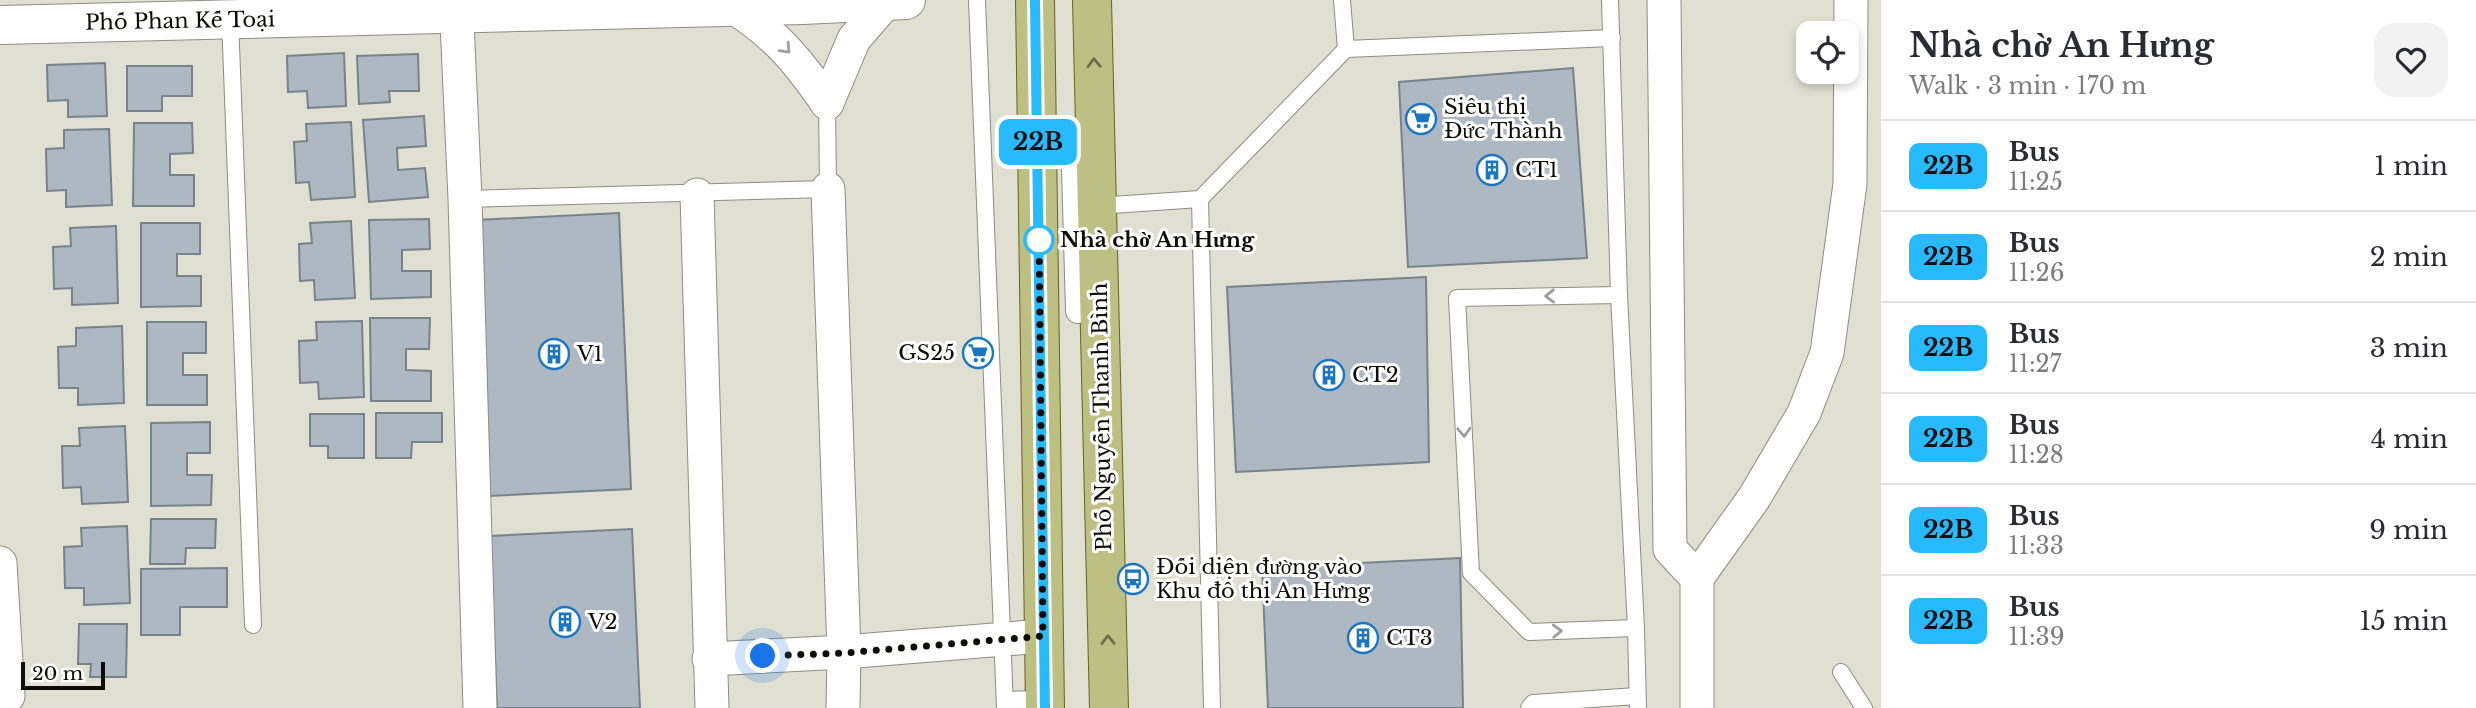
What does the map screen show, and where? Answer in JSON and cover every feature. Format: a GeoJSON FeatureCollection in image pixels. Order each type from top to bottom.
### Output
{"type":"FeatureCollection","features":[{"type":"Feature","properties":{"kind":"main road"},"geometry":{"type":"LineString","coordinates":[[1035,0],[1045,708]]}},
{"type":"Feature","properties":{"kind":"main road","name":"Phố Nguyễn Thanh Bình"},"geometry":{"type":"LineString","coordinates":[[1092,0],[1109,708]]}},
{"type":"Feature","properties":{"kind":"street","name":"Phố Phan Kế Toại"},"geometry":{"type":"LineString","coordinates":[[0,25],[230,9],[733,7],[906,0]]}},
{"type":"Feature","properties":{"kind":"street"},"geometry":{"type":"LineString","coordinates":[[1664,0],[1670,549],[1697,578]]}},
{"type":"Feature","properties":{"kind":"street"},"geometry":{"type":"LineString","coordinates":[[1697,708],[1697,578],[1754,498],[1804,413],[1822,374],[1827,353],[1850,184],[1851,0]]}},
{"type":"Feature","properties":{"kind":"street"},"geometry":{"type":"LineString","coordinates":[[827,103],[854,39],[887,1]]}},
{"type":"Feature","properties":{"kind":"street"},"geometry":{"type":"LineString","coordinates":[[456,7],[465,199],[480,708]]}},
{"type":"Feature","properties":{"kind":"street"},"geometry":{"type":"LineString","coordinates":[[733,7],[768,30],[803,67],[827,103]]}},
{"type":"Feature","properties":{"kind":"street"},"geometry":{"type":"LineString","coordinates":[[1073,133],[1078,310]]}},
{"type":"Feature","properties":{"kind":"street"},"geometry":{"type":"LineString","coordinates":[[828,189],[844,708]]}},
{"type":"Feature","properties":{"kind":"street"},"geometry":{"type":"LineString","coordinates":[[697,195],[712,708]]}},
{"type":"Feature","properties":{"kind":"street"},"geometry":{"type":"LineString","coordinates":[[0,563],[8,696]]}},
{"type":"Feature","properties":{"kind":"street"},"geometry":{"type":"LineString","coordinates":[[709,659],[844,653],[1043,636]]}},
{"type":"Feature","properties":{"kind":"street"},"geometry":{"type":"LineString","coordinates":[[1017,708],[1045,708]]}},
{"type":"Feature","properties":{"kind":"lane"},"geometry":{"type":"LineString","coordinates":[[976,0],[1004,708]]}},
{"type":"Feature","properties":{"kind":"lane"},"geometry":{"type":"LineString","coordinates":[[1342,0],[1346,49]]}},
{"type":"Feature","properties":{"kind":"lane"},"geometry":{"type":"LineString","coordinates":[[1529,708],[1532,702],[1637,702],[1636,628],[1619,295],[1610,0]]}},
{"type":"Feature","properties":{"kind":"lane"},"geometry":{"type":"LineString","coordinates":[[230,9],[253,625]]}},
{"type":"Feature","properties":{"kind":"lane"},"geometry":{"type":"LineString","coordinates":[[1097,206],[1200,199],[1346,49],[1612,38]]}},
{"type":"Feature","properties":{"kind":"lane"},"geometry":{"type":"LineString","coordinates":[[465,199],[697,195],[828,189],[827,103]]}},
{"type":"Feature","properties":{"kind":"lane"},"geometry":{"type":"LineString","coordinates":[[1200,199],[1212,708]]}},
{"type":"Feature","properties":{"kind":"lane"},"geometry":{"type":"LineString","coordinates":[[1619,295],[1457,298],[1471,573],[1529,632],[1636,628]]}},
{"type":"Feature","properties":{"kind":"lane"},"geometry":{"type":"LineString","coordinates":[[1841,672],[1864,708]]}},
{"type":"Feature","properties":{"kind":"building"},"geometry":{"type":"Polygon","coordinates":[[[344,53],[346,106],[308,108],[307,91],[288,92],[287,56],[344,53]]]}},
{"type":"Feature","properties":{"kind":"building"},"geometry":{"type":"Polygon","coordinates":[[[418,54],[419,91],[389,91],[390,102],[359,104],[357,56],[418,54]]]}},
{"type":"Feature","properties":{"kind":"building"},"geometry":{"type":"Polygon","coordinates":[[[105,63],[107,116],[68,117],[68,100],[48,101],[47,65],[105,63]]]}},
{"type":"Feature","properties":{"kind":"building"},"geometry":{"type":"Polygon","coordinates":[[[127,66],[192,66],[192,96],[162,96],[162,111],[127,111],[127,66]]]}},
{"type":"Feature","properties":{"kind":"building","name":"CT1"},"geometry":{"type":"Polygon","coordinates":[[[1573,68],[1587,258],[1408,267],[1399,82],[1573,68]]]}},
{"type":"Feature","properties":{"kind":"building"},"geometry":{"type":"Polygon","coordinates":[[[424,116],[426,146],[397,148],[398,170],[425,168],[428,197],[369,202],[363,120],[424,116]]]}},
{"type":"Feature","properties":{"kind":"building"},"geometry":{"type":"Polygon","coordinates":[[[351,122],[355,197],[311,200],[309,182],[296,183],[294,142],[307,141],[306,124],[351,122]]]}},
{"type":"Feature","properties":{"kind":"building"},"geometry":{"type":"Polygon","coordinates":[[[134,123],[192,123],[193,153],[170,154],[170,175],[194,175],[194,206],[133,206],[134,123]]]}},
{"type":"Feature","properties":{"kind":"building"},"geometry":{"type":"Polygon","coordinates":[[[109,129],[112,205],[66,207],[66,190],[47,191],[46,149],[64,148],[64,130],[109,129]]]}},
{"type":"Feature","properties":{"kind":"building","name":"V1"},"geometry":{"type":"Polygon","coordinates":[[[619,213],[631,489],[489,496],[476,220],[619,213]]]}},
{"type":"Feature","properties":{"kind":"building"},"geometry":{"type":"Polygon","coordinates":[[[429,219],[430,249],[402,250],[402,271],[431,271],[431,297],[371,299],[369,220],[429,219]]]}},
{"type":"Feature","properties":{"kind":"building"},"geometry":{"type":"Polygon","coordinates":[[[351,221],[355,298],[315,300],[314,280],[300,281],[299,244],[312,243],[310,223],[351,221]]]}},
{"type":"Feature","properties":{"kind":"building"},"geometry":{"type":"Polygon","coordinates":[[[141,223],[200,223],[200,254],[177,254],[177,276],[201,276],[201,306],[141,307],[141,223]]]}},
{"type":"Feature","properties":{"kind":"building"},"geometry":{"type":"Polygon","coordinates":[[[116,226],[118,303],[72,305],[72,288],[54,289],[53,247],[71,246],[70,228],[116,226]]]}},
{"type":"Feature","properties":{"kind":"building","name":"CT2"},"geometry":{"type":"Polygon","coordinates":[[[1426,277],[1429,462],[1236,472],[1227,287],[1426,277]]]}},
{"type":"Feature","properties":{"kind":"building"},"geometry":{"type":"Polygon","coordinates":[[[370,318],[430,318],[429,349],[406,349],[406,370],[431,371],[431,401],[371,401],[370,318]]]}},
{"type":"Feature","properties":{"kind":"building"},"geometry":{"type":"Polygon","coordinates":[[[362,321],[364,397],[319,399],[318,382],[300,383],[299,341],[317,340],[316,322],[362,321]]]}},
{"type":"Feature","properties":{"kind":"building"},"geometry":{"type":"Polygon","coordinates":[[[147,322],[206,322],[206,353],[183,353],[183,375],[207,375],[207,405],[147,405],[147,322]]]}},
{"type":"Feature","properties":{"kind":"building"},"geometry":{"type":"Polygon","coordinates":[[[122,326],[124,403],[78,405],[78,388],[59,388],[58,347],[76,346],[76,328],[122,326]]]}},
{"type":"Feature","properties":{"kind":"building"},"geometry":{"type":"Polygon","coordinates":[[[376,413],[442,413],[442,442],[412,442],[411,458],[376,458],[376,413]]]}},
{"type":"Feature","properties":{"kind":"building"},"geometry":{"type":"Polygon","coordinates":[[[310,414],[364,414],[364,458],[328,458],[328,446],[310,446],[310,414]]]}},
{"type":"Feature","properties":{"kind":"building"},"geometry":{"type":"Polygon","coordinates":[[[210,422],[210,453],[187,453],[187,475],[212,475],[211,505],[151,506],[151,423],[210,422]]]}},
{"type":"Feature","properties":{"kind":"building"},"geometry":{"type":"Polygon","coordinates":[[[125,426],[128,502],[82,504],[81,487],[63,488],[62,446],[80,446],[79,428],[125,426]]]}},
{"type":"Feature","properties":{"kind":"building"},"geometry":{"type":"Polygon","coordinates":[[[151,519],[216,519],[215,548],[186,548],[185,564],[150,564],[151,519]]]}},
{"type":"Feature","properties":{"kind":"building"},"geometry":{"type":"Polygon","coordinates":[[[127,526],[130,603],[84,605],[84,588],[65,588],[64,547],[82,546],[81,528],[127,526]]]}},
{"type":"Feature","properties":{"kind":"building","name":"V2"},"geometry":{"type":"Polygon","coordinates":[[[632,529],[640,708],[497,708],[490,536],[632,529]]]}},
{"type":"Feature","properties":{"kind":"building","name":"CT3"},"geometry":{"type":"Polygon","coordinates":[[[1460,558],[1463,708],[1268,708],[1262,568],[1460,558]]]}},
{"type":"Feature","properties":{"kind":"building"},"geometry":{"type":"Polygon","coordinates":[[[227,568],[227,607],[180,607],[180,635],[141,635],[141,569],[227,568]]]}},
{"type":"Feature","properties":{"kind":"building"},"geometry":{"type":"Polygon","coordinates":[[[79,624],[127,624],[126,677],[90,677],[91,664],[78,664],[79,624]]]}},
{"type":"Feature","properties":{"kind":"bus line","name":"22B"},"geometry":{"type":"LineString","coordinates":[[1035,0],[1045,708]]}},
{"type":"Feature","properties":{"kind":"place","name":"Siêu thị Đức Thành"},"geometry":{"type":"Point","coordinates":[1421,119]}},
{"type":"Feature","properties":{"kind":"place","name":"CT1"},"geometry":{"type":"Point","coordinates":[1492,170]}},
{"type":"Feature","properties":{"kind":"place","name":"Nhà chờ An Hưng"},"geometry":{"type":"Point","coordinates":[1039,240]}},
{"type":"Feature","properties":{"kind":"place","name":"GS25"},"geometry":{"type":"Point","coordinates":[978,353]}},
{"type":"Feature","properties":{"kind":"place","name":"V1"},"geometry":{"type":"Point","coordinates":[554,354]}},
{"type":"Feature","properties":{"kind":"place","name":"CT2"},"geometry":{"type":"Point","coordinates":[1329,375]}},
{"type":"Feature","properties":{"kind":"place","name":"Đối diện đường vào Khu đô thị An Hưng"},"geometry":{"type":"Point","coordinates":[1133,579]}},
{"type":"Feature","properties":{"kind":"place","name":"V2"},"geometry":{"type":"Point","coordinates":[565,622]}},
{"type":"Feature","properties":{"kind":"place","name":"CT3"},"geometry":{"type":"Point","coordinates":[1363,638]}},
{"type":"Feature","properties":{"kind":"route"},"geometry":{"type":"LineString","coordinates":[[763,656],[844,653],[1043,636],[1039,233],[1039,240]]}}]}
